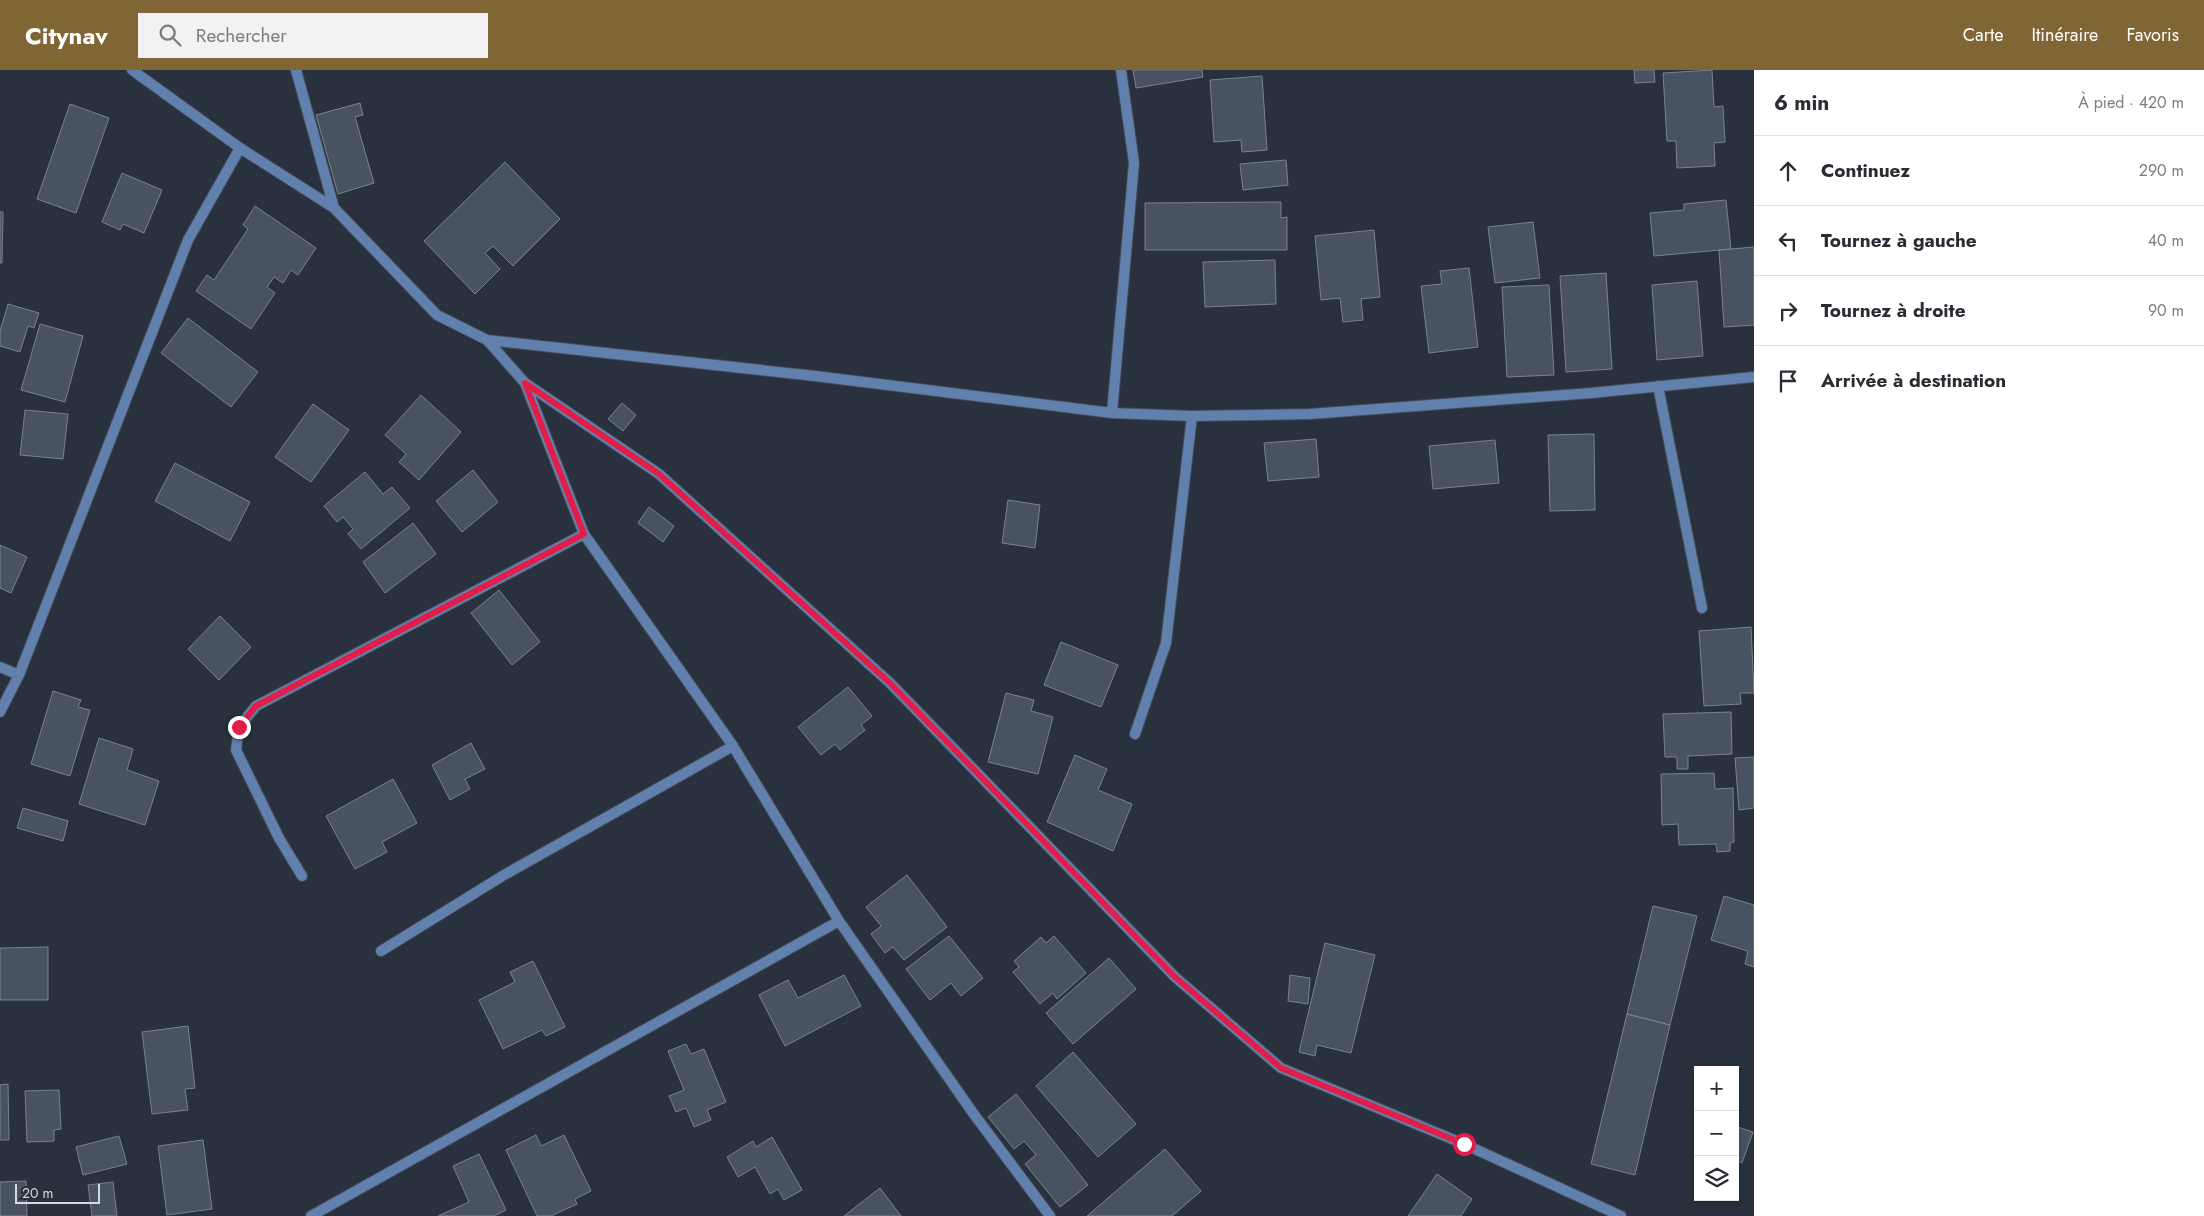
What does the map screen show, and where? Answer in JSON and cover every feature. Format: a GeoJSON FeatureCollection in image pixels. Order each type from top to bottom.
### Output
{"type":"FeatureCollection","features":[{"type":"Feature","properties":{"kind":"street"},"geometry":{"type":"LineString","coordinates":[[132,70],[240,148],[334,208],[437,315],[487,340],[815,376],[1112,413],[1192,416],[1310,414],[1658,386],[1754,376]]}},
{"type":"Feature","properties":{"kind":"street"},"geometry":{"type":"LineString","coordinates":[[296,70],[334,208]]}},
{"type":"Feature","properties":{"kind":"street"},"geometry":{"type":"LineString","coordinates":[[1112,413],[1134,164],[1121,70]]}},
{"type":"Feature","properties":{"kind":"street"},"geometry":{"type":"LineString","coordinates":[[0,712],[19,675],[188,240],[240,148]]}},
{"type":"Feature","properties":{"kind":"street"},"geometry":{"type":"LineString","coordinates":[[487,340],[525,383],[659,474],[890,683],[1175,977],[1281,1068],[1464,1144],[1621,1216]]}},
{"type":"Feature","properties":{"kind":"street"},"geometry":{"type":"LineString","coordinates":[[525,383],[584,534],[733,746],[839,921],[974,1113],[1050,1216]]}},
{"type":"Feature","properties":{"kind":"street"},"geometry":{"type":"LineString","coordinates":[[1658,386],[1702,608]]}},
{"type":"Feature","properties":{"kind":"street"},"geometry":{"type":"LineString","coordinates":[[1135,734],[1166,643],[1192,416]]}},
{"type":"Feature","properties":{"kind":"street"},"geometry":{"type":"LineString","coordinates":[[302,876],[279,838],[236,750],[239,727],[256,706],[584,534]]}},
{"type":"Feature","properties":{"kind":"street"},"geometry":{"type":"LineString","coordinates":[[0,667],[19,675]]}},
{"type":"Feature","properties":{"kind":"street"},"geometry":{"type":"LineString","coordinates":[[381,951],[504,874],[733,746]]}},
{"type":"Feature","properties":{"kind":"street"},"geometry":{"type":"LineString","coordinates":[[311,1216],[839,921]]}},
{"type":"Feature","properties":{"kind":"building"},"geometry":{"type":"Polygon","coordinates":[[[1133,70],[1202,70],[1203,77],[1136,88],[1133,70]]]}},
{"type":"Feature","properties":{"kind":"building"},"geometry":{"type":"Polygon","coordinates":[[[1634,70],[1654,70],[1655,82],[1635,83],[1634,70]]]}},
{"type":"Feature","properties":{"kind":"building"},"geometry":{"type":"Polygon","coordinates":[[[1712,70],[1714,107],[1723,106],[1725,142],[1714,143],[1715,166],[1677,168],[1676,141],[1667,141],[1663,73],[1712,70]]]}},
{"type":"Feature","properties":{"kind":"building"},"geometry":{"type":"Polygon","coordinates":[[[1262,76],[1267,150],[1242,152],[1241,140],[1214,142],[1210,80],[1262,76]]]}},
{"type":"Feature","properties":{"kind":"building"},"geometry":{"type":"Polygon","coordinates":[[[360,103],[363,115],[355,117],[374,183],[338,194],[316,115],[360,103]]]}},
{"type":"Feature","properties":{"kind":"building"},"geometry":{"type":"Polygon","coordinates":[[[70,104],[109,118],[76,213],[37,199],[70,104]]]}},
{"type":"Feature","properties":{"kind":"building"},"geometry":{"type":"Polygon","coordinates":[[[1286,160],[1288,185],[1243,190],[1240,164],[1286,160]]]}},
{"type":"Feature","properties":{"kind":"building"},"geometry":{"type":"Polygon","coordinates":[[[505,162],[560,219],[513,266],[493,246],[485,253],[500,269],[475,294],[424,241],[505,162]]]}},
{"type":"Feature","properties":{"kind":"building"},"geometry":{"type":"Polygon","coordinates":[[[122,173],[162,190],[144,233],[123,224],[120,230],[102,222],[122,173]]]}},
{"type":"Feature","properties":{"kind":"building"},"geometry":{"type":"Polygon","coordinates":[[[1726,200],[1731,249],[1654,256],[1650,213],[1684,210],[1684,204],[1726,200]]]}},
{"type":"Feature","properties":{"kind":"building"},"geometry":{"type":"Polygon","coordinates":[[[1281,202],[1281,218],[1287,217],[1287,250],[1145,250],[1145,203],[1281,202]]]}},
{"type":"Feature","properties":{"kind":"building"},"geometry":{"type":"Polygon","coordinates":[[[255,206],[316,248],[298,275],[291,270],[283,283],[274,277],[267,287],[275,293],[251,329],[196,291],[207,275],[214,280],[248,229],[243,225],[255,206]]]}},
{"type":"Feature","properties":{"kind":"building"},"geometry":{"type":"Polygon","coordinates":[[[0,212],[3,212],[2,263],[0,263],[0,212]]]}},
{"type":"Feature","properties":{"kind":"building"},"geometry":{"type":"Polygon","coordinates":[[[1533,222],[1540,278],[1495,283],[1488,227],[1533,222]]]}},
{"type":"Feature","properties":{"kind":"building"},"geometry":{"type":"Polygon","coordinates":[[[1374,230],[1380,297],[1361,299],[1363,320],[1343,322],[1340,298],[1321,300],[1315,236],[1374,230]]]}},
{"type":"Feature","properties":{"kind":"building"},"geometry":{"type":"Polygon","coordinates":[[[1754,247],[1754,325],[1724,327],[1719,250],[1754,247]]]}},
{"type":"Feature","properties":{"kind":"building"},"geometry":{"type":"Polygon","coordinates":[[[1275,260],[1276,304],[1205,307],[1203,262],[1275,260]]]}},
{"type":"Feature","properties":{"kind":"building"},"geometry":{"type":"Polygon","coordinates":[[[1469,268],[1478,347],[1429,353],[1421,286],[1442,284],[1440,271],[1469,268]]]}},
{"type":"Feature","properties":{"kind":"building"},"geometry":{"type":"Polygon","coordinates":[[[1606,273],[1612,369],[1566,372],[1560,276],[1606,273]]]}},
{"type":"Feature","properties":{"kind":"building"},"geometry":{"type":"Polygon","coordinates":[[[1697,281],[1703,356],[1657,360],[1652,285],[1697,281]]]}},
{"type":"Feature","properties":{"kind":"building"},"geometry":{"type":"Polygon","coordinates":[[[1549,285],[1554,375],[1507,377],[1502,287],[1549,285]]]}},
{"type":"Feature","properties":{"kind":"building"},"geometry":{"type":"Polygon","coordinates":[[[8,304],[39,313],[34,328],[28,326],[20,352],[0,346],[0,331],[8,304]]]}},
{"type":"Feature","properties":{"kind":"building"},"geometry":{"type":"Polygon","coordinates":[[[188,318],[258,372],[231,407],[161,353],[188,318]]]}},
{"type":"Feature","properties":{"kind":"building"},"geometry":{"type":"Polygon","coordinates":[[[40,324],[83,336],[65,402],[21,390],[40,324]]]}},
{"type":"Feature","properties":{"kind":"building"},"geometry":{"type":"Polygon","coordinates":[[[421,395],[461,432],[419,480],[399,462],[406,454],[385,435],[421,395]]]}},
{"type":"Feature","properties":{"kind":"building"},"geometry":{"type":"Polygon","coordinates":[[[622,403],[636,415],[623,431],[608,419],[622,403]]]}},
{"type":"Feature","properties":{"kind":"building"},"geometry":{"type":"Polygon","coordinates":[[[313,404],[349,430],[311,482],[275,457],[313,404]]]}},
{"type":"Feature","properties":{"kind":"building"},"geometry":{"type":"Polygon","coordinates":[[[25,410],[68,414],[63,459],[20,455],[25,410]]]}},
{"type":"Feature","properties":{"kind":"building"},"geometry":{"type":"Polygon","coordinates":[[[1594,434],[1595,510],[1550,511],[1548,435],[1594,434]]]}},
{"type":"Feature","properties":{"kind":"building"},"geometry":{"type":"Polygon","coordinates":[[[1316,439],[1319,477],[1268,481],[1264,443],[1316,439]]]}},
{"type":"Feature","properties":{"kind":"building"},"geometry":{"type":"Polygon","coordinates":[[[1495,440],[1499,483],[1433,489],[1429,446],[1495,440]]]}},
{"type":"Feature","properties":{"kind":"building"},"geometry":{"type":"Polygon","coordinates":[[[175,463],[250,502],[230,541],[155,501],[175,463]]]}},
{"type":"Feature","properties":{"kind":"building"},"geometry":{"type":"Polygon","coordinates":[[[473,470],[498,502],[462,532],[436,501],[473,470]]]}},
{"type":"Feature","properties":{"kind":"building"},"geometry":{"type":"Polygon","coordinates":[[[365,472],[383,494],[392,487],[410,508],[361,549],[348,534],[353,529],[343,517],[337,522],[324,506],[365,472]]]}},
{"type":"Feature","properties":{"kind":"building"},"geometry":{"type":"Polygon","coordinates":[[[1008,500],[1040,505],[1035,548],[1002,543],[1008,500]]]}},
{"type":"Feature","properties":{"kind":"building"},"geometry":{"type":"Polygon","coordinates":[[[649,507],[674,526],[663,542],[638,523],[649,507]]]}},
{"type":"Feature","properties":{"kind":"building"},"geometry":{"type":"Polygon","coordinates":[[[413,523],[436,554],[385,593],[363,562],[413,523]]]}},
{"type":"Feature","properties":{"kind":"building"},"geometry":{"type":"Polygon","coordinates":[[[0,545],[27,557],[11,593],[0,588],[0,545]]]}},
{"type":"Feature","properties":{"kind":"building"},"geometry":{"type":"Polygon","coordinates":[[[499,590],[540,642],[512,665],[471,613],[499,590]]]}},
{"type":"Feature","properties":{"kind":"building"},"geometry":{"type":"Polygon","coordinates":[[[220,616],[251,647],[219,680],[188,649],[220,616]]]}},
{"type":"Feature","properties":{"kind":"building"},"geometry":{"type":"Polygon","coordinates":[[[1751,627],[1754,693],[1740,693],[1741,704],[1704,706],[1699,631],[1751,627]]]}},
{"type":"Feature","properties":{"kind":"building"},"geometry":{"type":"Polygon","coordinates":[[[1061,642],[1118,665],[1101,707],[1044,685],[1061,642]]]}},
{"type":"Feature","properties":{"kind":"building"},"geometry":{"type":"Polygon","coordinates":[[[848,687],[872,716],[861,725],[865,730],[840,750],[835,744],[821,755],[798,727],[848,687]]]}},
{"type":"Feature","properties":{"kind":"building"},"geometry":{"type":"Polygon","coordinates":[[[53,691],[81,700],[78,707],[90,710],[70,776],[31,764],[53,691]]]}},
{"type":"Feature","properties":{"kind":"building"},"geometry":{"type":"Polygon","coordinates":[[[1006,693],[1034,700],[1031,711],[1053,717],[1038,774],[988,762],[1006,693]]]}},
{"type":"Feature","properties":{"kind":"building"},"geometry":{"type":"Polygon","coordinates":[[[1731,712],[1732,754],[1688,756],[1688,769],[1677,769],[1677,757],[1665,757],[1663,714],[1731,712]]]}},
{"type":"Feature","properties":{"kind":"building"},"geometry":{"type":"Polygon","coordinates":[[[99,738],[133,749],[127,770],[159,781],[145,825],[79,804],[99,738]]]}},
{"type":"Feature","properties":{"kind":"building"},"geometry":{"type":"Polygon","coordinates":[[[471,743],[485,769],[465,779],[470,789],[450,800],[432,765],[471,743]]]}},
{"type":"Feature","properties":{"kind":"building"},"geometry":{"type":"Polygon","coordinates":[[[1075,755],[1107,769],[1098,790],[1132,804],[1113,851],[1047,822],[1075,755]]]}},
{"type":"Feature","properties":{"kind":"building"},"geometry":{"type":"Polygon","coordinates":[[[1754,757],[1754,808],[1739,810],[1735,758],[1754,757]]]}},
{"type":"Feature","properties":{"kind":"building"},"geometry":{"type":"Polygon","coordinates":[[[1714,773],[1715,789],[1733,788],[1734,842],[1730,843],[1730,851],[1717,852],[1716,844],[1679,845],[1678,824],[1662,825],[1661,774],[1714,773]]]}},
{"type":"Feature","properties":{"kind":"building"},"geometry":{"type":"Polygon","coordinates":[[[393,779],[417,823],[382,842],[387,852],[355,869],[326,816],[393,779]]]}},
{"type":"Feature","properties":{"kind":"building"},"geometry":{"type":"Polygon","coordinates":[[[23,808],[68,821],[63,841],[17,828],[23,808]]]}},
{"type":"Feature","properties":{"kind":"building"},"geometry":{"type":"Polygon","coordinates":[[[907,875],[947,927],[904,960],[893,947],[885,953],[871,934],[881,926],[866,907],[907,875]]]}},
{"type":"Feature","properties":{"kind":"building"},"geometry":{"type":"Polygon","coordinates":[[[1724,896],[1754,905],[1754,967],[1745,964],[1748,951],[1711,940],[1724,896]]]}},
{"type":"Feature","properties":{"kind":"building"},"geometry":{"type":"Polygon","coordinates":[[[1653,906],[1697,916],[1670,1025],[1627,1014],[1653,906]]]}},
{"type":"Feature","properties":{"kind":"building"},"geometry":{"type":"Polygon","coordinates":[[[949,936],[983,978],[961,996],[951,983],[930,1000],[906,969],[949,936]]]}},
{"type":"Feature","properties":{"kind":"building"},"geometry":{"type":"Polygon","coordinates":[[[1054,936],[1086,973],[1057,999],[1053,993],[1040,1004],[1013,972],[1019,967],[1014,961],[1041,937],[1046,943],[1054,936]]]}},
{"type":"Feature","properties":{"kind":"building"},"geometry":{"type":"Polygon","coordinates":[[[1325,943],[1375,955],[1351,1053],[1317,1045],[1315,1056],[1299,1052],[1325,943]]]}},
{"type":"Feature","properties":{"kind":"building"},"geometry":{"type":"Polygon","coordinates":[[[48,947],[48,1000],[0,1000],[0,948],[48,947]]]}},
{"type":"Feature","properties":{"kind":"building"},"geometry":{"type":"Polygon","coordinates":[[[1109,958],[1136,989],[1073,1044],[1046,1013],[1109,958]]]}},
{"type":"Feature","properties":{"kind":"building"},"geometry":{"type":"Polygon","coordinates":[[[533,961],[565,1027],[546,1036],[542,1030],[503,1049],[479,1000],[515,982],[510,972],[533,961]]]}},
{"type":"Feature","properties":{"kind":"building"},"geometry":{"type":"Polygon","coordinates":[[[844,975],[861,1006],[785,1046],[759,995],[788,980],[798,998],[844,975]]]}},
{"type":"Feature","properties":{"kind":"building"},"geometry":{"type":"Polygon","coordinates":[[[1290,975],[1310,978],[1308,1004],[1288,1001],[1290,975]]]}},
{"type":"Feature","properties":{"kind":"building"},"geometry":{"type":"Polygon","coordinates":[[[1627,1014],[1670,1025],[1635,1175],[1591,1164],[1627,1014]]]}},
{"type":"Feature","properties":{"kind":"building"},"geometry":{"type":"Polygon","coordinates":[[[188,1026],[195,1088],[185,1089],[188,1110],[152,1114],[142,1032],[188,1026]]]}},
{"type":"Feature","properties":{"kind":"building"},"geometry":{"type":"Polygon","coordinates":[[[686,1044],[691,1054],[704,1049],[726,1102],[707,1110],[711,1120],[694,1127],[686,1108],[676,1112],[669,1096],[684,1090],[668,1051],[686,1044]]]}},
{"type":"Feature","properties":{"kind":"building"},"geometry":{"type":"Polygon","coordinates":[[[1073,1052],[1136,1124],[1098,1157],[1036,1086],[1073,1052]]]}},
{"type":"Feature","properties":{"kind":"building"},"geometry":{"type":"Polygon","coordinates":[[[8,1084],[9,1140],[0,1140],[0,1085],[8,1084]]]}},
{"type":"Feature","properties":{"kind":"building"},"geometry":{"type":"Polygon","coordinates":[[[59,1090],[61,1129],[54,1130],[54,1141],[27,1142],[25,1091],[59,1090]]]}},
{"type":"Feature","properties":{"kind":"building"},"geometry":{"type":"Polygon","coordinates":[[[1016,1094],[1088,1185],[1060,1207],[1025,1164],[1036,1155],[1024,1141],[1014,1149],[988,1117],[1016,1094]]]}},
{"type":"Feature","properties":{"kind":"building"},"geometry":{"type":"Polygon","coordinates":[[[1739,1127],[1753,1132],[1742,1163],[1739,1162],[1739,1127]]]}},
{"type":"Feature","properties":{"kind":"building"},"geometry":{"type":"Polygon","coordinates":[[[536,1135],[541,1146],[564,1135],[591,1191],[575,1199],[577,1204],[551,1216],[537,1216],[506,1150],[536,1135]]]}},
{"type":"Feature","properties":{"kind":"building"},"geometry":{"type":"Polygon","coordinates":[[[119,1136],[127,1164],[83,1175],[76,1147],[119,1136]]]}},
{"type":"Feature","properties":{"kind":"building"},"geometry":{"type":"Polygon","coordinates":[[[772,1137],[802,1190],[784,1200],[778,1189],[770,1194],[755,1167],[738,1177],[727,1157],[753,1141],[756,1147],[772,1137]]]}},
{"type":"Feature","properties":{"kind":"building"},"geometry":{"type":"Polygon","coordinates":[[[203,1140],[212,1209],[167,1215],[158,1146],[203,1140]]]}},
{"type":"Feature","properties":{"kind":"building"},"geometry":{"type":"Polygon","coordinates":[[[1165,1149],[1201,1191],[1172,1216],[1087,1216],[1165,1149]]]}},
{"type":"Feature","properties":{"kind":"building"},"geometry":{"type":"Polygon","coordinates":[[[479,1154],[506,1210],[494,1216],[438,1216],[469,1202],[453,1166],[479,1154]]]}},
{"type":"Feature","properties":{"kind":"building"},"geometry":{"type":"Polygon","coordinates":[[[1437,1174],[1472,1199],[1461,1216],[1408,1216],[1437,1174]]]}},
{"type":"Feature","properties":{"kind":"building"},"geometry":{"type":"Polygon","coordinates":[[[26,1181],[27,1216],[0,1216],[0,1182],[26,1181]]]}},
{"type":"Feature","properties":{"kind":"building"},"geometry":{"type":"Polygon","coordinates":[[[113,1182],[117,1216],[92,1216],[88,1185],[113,1182]]]}},
{"type":"Feature","properties":{"kind":"building"},"geometry":{"type":"Polygon","coordinates":[[[880,1188],[901,1216],[844,1216],[880,1188]]]}},
{"type":"Feature","properties":{"kind":"route"},"geometry":{"type":"LineString","coordinates":[[239,727],[256,706],[584,534],[525,383],[659,474],[890,683],[1175,977],[1281,1068],[1464,1144]]}}]}
